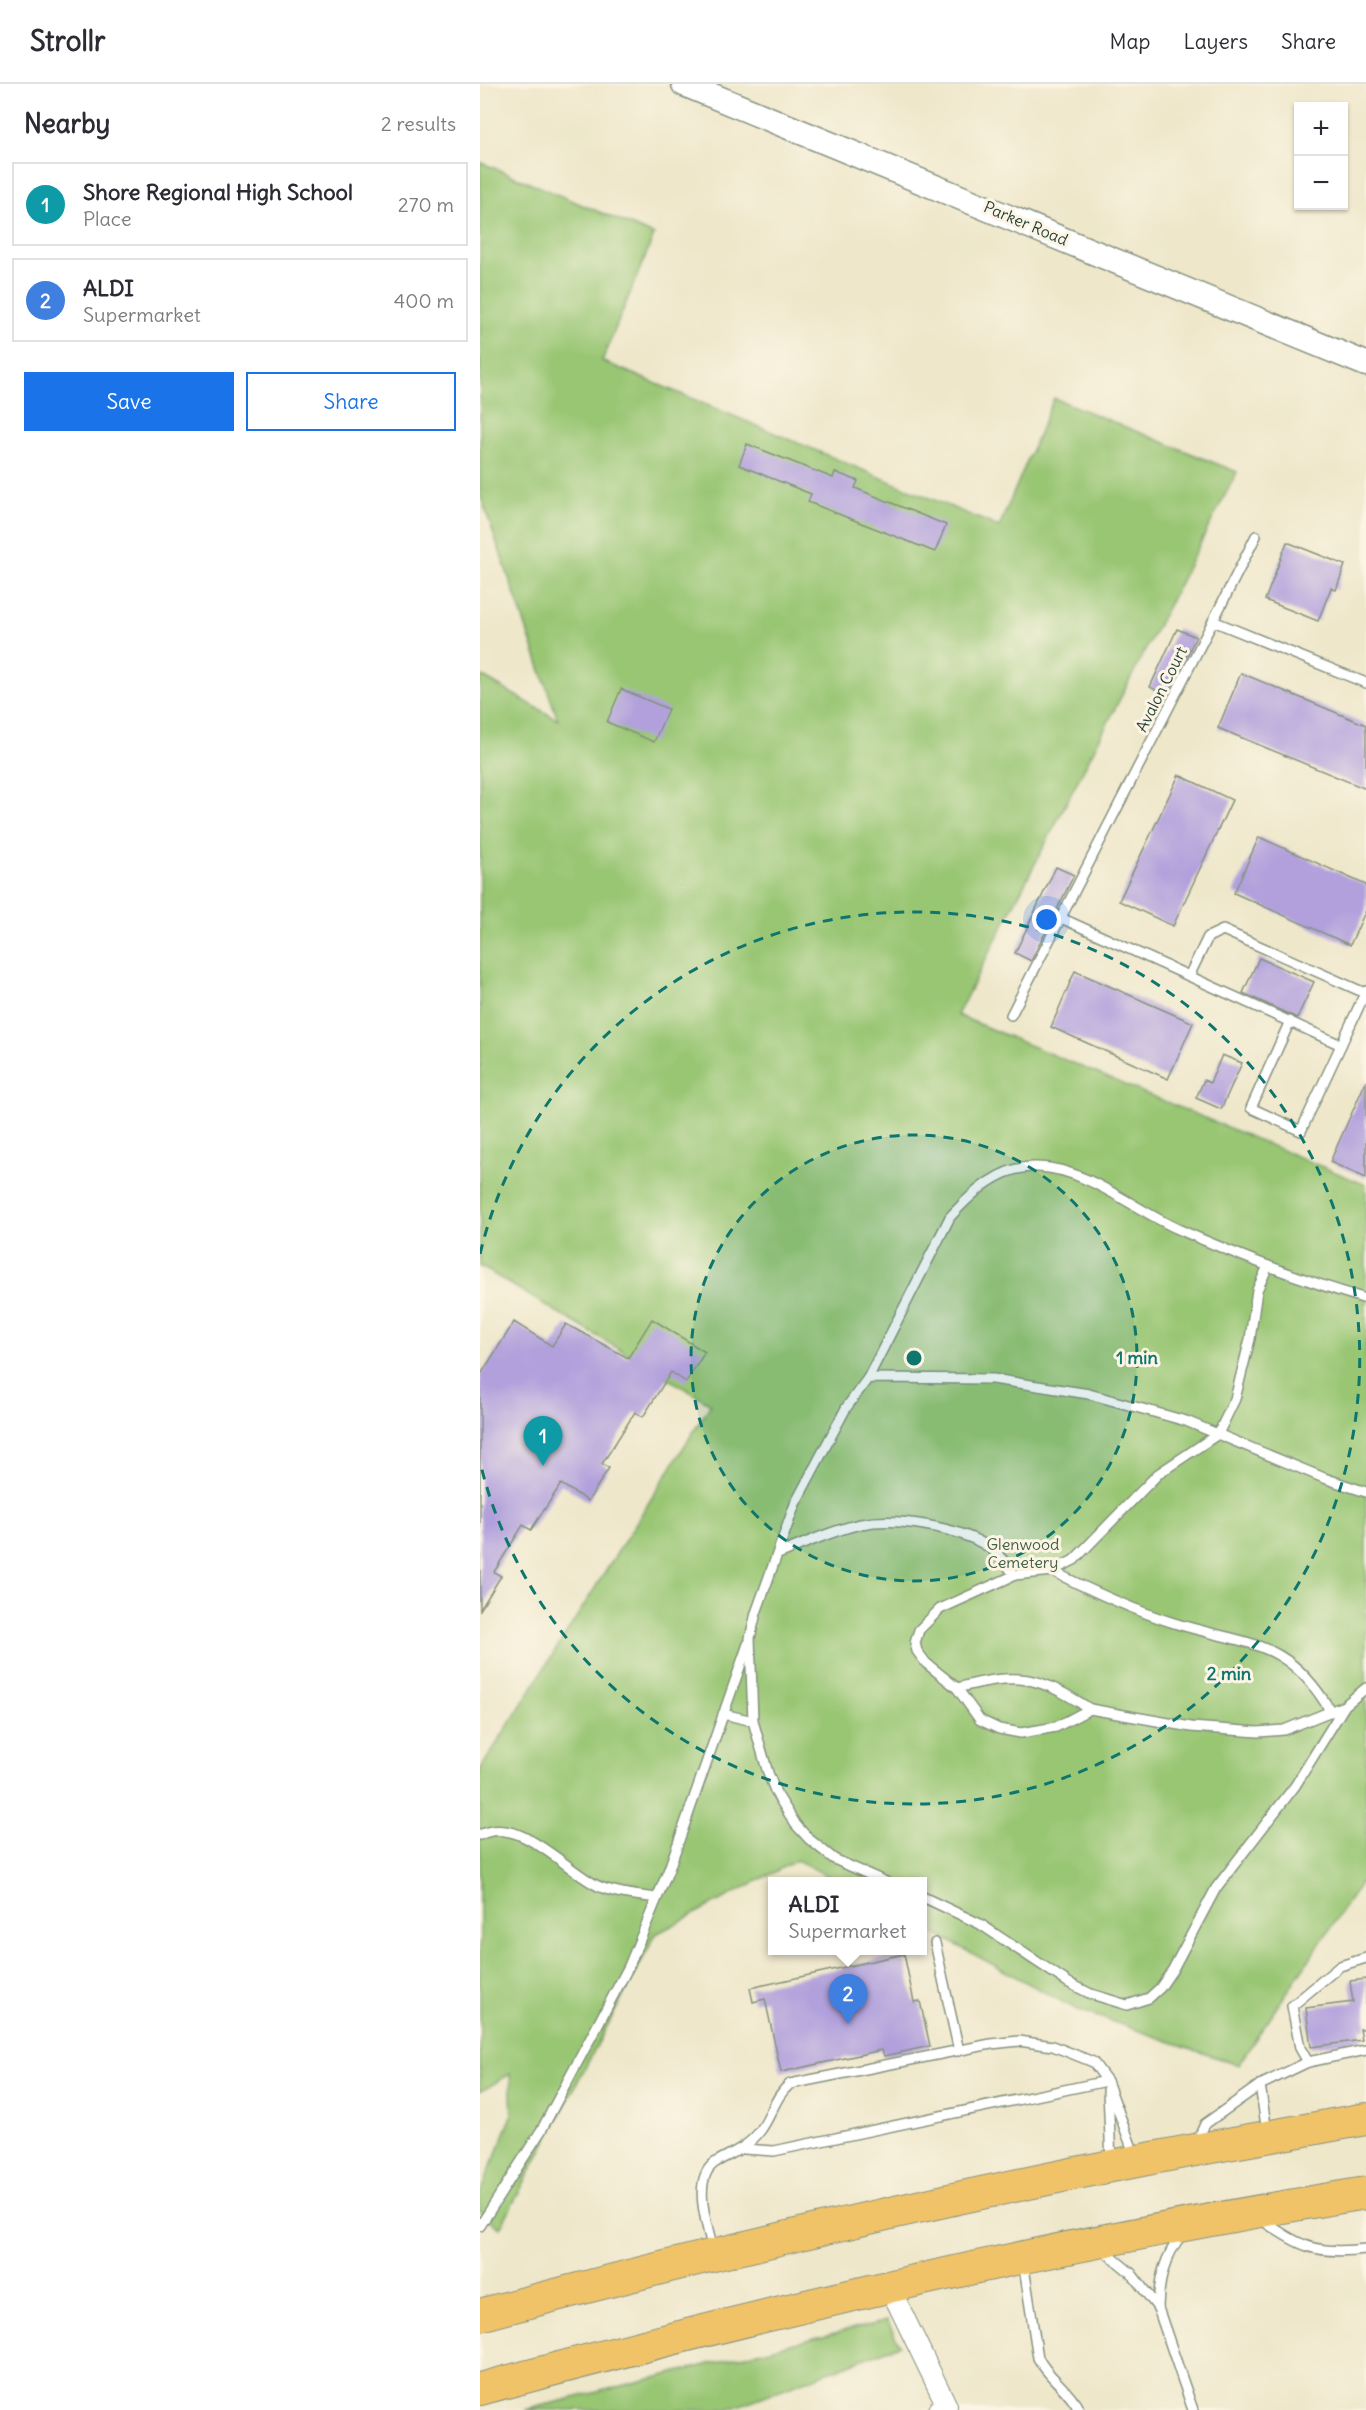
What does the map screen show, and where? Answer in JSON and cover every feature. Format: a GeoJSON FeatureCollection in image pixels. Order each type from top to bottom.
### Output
{"type":"FeatureCollection","features":[{"type":"Feature","properties":{"kind":"highway"},"geometry":{"type":"LineString","coordinates":[[480,2315],[714,2255],[1124,2164],[1366,2119]]}},
{"type":"Feature","properties":{"kind":"highway"},"geometry":{"type":"LineString","coordinates":[[480,2389],[683,2336],[890,2288],[1250,2212],[1366,2193]]}},
{"type":"Feature","properties":{"kind":"street","name":"Parker Road"},"geometry":{"type":"LineString","coordinates":[[684,84],[1366,364]]}},
{"type":"Feature","properties":{"kind":"street"},"geometry":{"type":"LineString","coordinates":[[890,2288],[944,2409]]}},
{"type":"Feature","properties":{"kind":"lane","name":"Avalon Court"},"geometry":{"type":"LineString","coordinates":[[1011,1015],[1256,536]]}},
{"type":"Feature","properties":{"kind":"lane"},"geometry":{"type":"LineString","coordinates":[[1213,621],[1366,683]]}},
{"type":"Feature","properties":{"kind":"lane"},"geometry":{"type":"LineString","coordinates":[[1061,918],[1341,1044]]}},
{"type":"Feature","properties":{"kind":"lane"},"geometry":{"type":"LineString","coordinates":[[1189,976],[1208,937],[1223,930],[1366,992],[1301,1131],[1251,1108],[1290,1021]]}},
{"type":"Feature","properties":{"kind":"lane"},"geometry":{"type":"LineString","coordinates":[[480,2226],[542,2129],[629,1966],[723,1714],[795,1504],[846,1408],[868,1378],[950,1217],[969,1196],[984,1184],[1021,1168],[1049,1168],[1102,1188],[1177,1228],[1268,1266],[1366,1299]]}},
{"type":"Feature","properties":{"kind":"lane"},"geometry":{"type":"LineString","coordinates":[[1090,1709],[1044,1731],[1022,1733],[999,1729],[980,1720],[957,1688],[920,1656],[915,1643],[920,1630],[940,1609],[1015,1575],[1052,1571],[1074,1560],[1158,1474],[1218,1434],[1234,1399],[1250,1339],[1257,1290],[1268,1266]]}},
{"type":"Feature","properties":{"kind":"lane"},"geometry":{"type":"LineString","coordinates":[[868,1378],[954,1377],[1037,1385],[1089,1394],[1147,1409],[1218,1434],[1324,1478],[1366,1492]]}},
{"type":"Feature","properties":{"kind":"lane"},"geometry":{"type":"LineString","coordinates":[[778,1554],[862,1524],[911,1523],[952,1532],[985,1545],[999,1556],[1015,1575]]}},
{"type":"Feature","properties":{"kind":"lane"},"geometry":{"type":"LineString","coordinates":[[1052,1571],[1134,1610],[1265,1647],[1287,1659],[1306,1676],[1331,1712]]}},
{"type":"Feature","properties":{"kind":"lane"},"geometry":{"type":"LineString","coordinates":[[750,1638],[753,1721],[776,1793],[796,1825],[808,1839],[834,1859],[877,1877]]}},
{"type":"Feature","properties":{"kind":"lane"},"geometry":{"type":"LineString","coordinates":[[957,1688],[994,1679],[1030,1680],[1061,1690],[1090,1709],[1191,1727],[1258,1732],[1284,1730],[1331,1712],[1344,1706],[1366,1688]]}},
{"type":"Feature","properties":{"kind":"lane"},"geometry":{"type":"LineString","coordinates":[[927,1899],[980,1924],[1069,1983],[1091,1994],[1127,2005],[1149,1998],[1160,1988],[1173,1969],[1216,1888],[1295,1786],[1344,1706]]}},
{"type":"Feature","properties":{"kind":"lane"},"geometry":{"type":"LineString","coordinates":[[723,1714],[753,1721]]}},
{"type":"Feature","properties":{"kind":"lane"},"geometry":{"type":"LineString","coordinates":[[480,1835],[488,1831],[515,1834],[549,1851],[595,1885],[612,1892],[656,1898]]}},
{"type":"Feature","properties":{"kind":"lane"},"geometry":{"type":"LineString","coordinates":[[935,1943],[959,2051]]}},
{"type":"Feature","properties":{"kind":"lane"},"geometry":{"type":"LineString","coordinates":[[1308,2062],[1300,2048],[1292,2006],[1340,1966],[1366,1958]]}},
{"type":"Feature","properties":{"kind":"lane"},"geometry":{"type":"LineString","coordinates":[[714,2255],[703,2211],[702,2187],[707,2172],[714,2163],[743,2148],[760,2131],[778,2096],[790,2084],[1018,2041],[1053,2046],[1094,2062],[1107,2081],[1124,2164]]}},
{"type":"Feature","properties":{"kind":"lane"},"geometry":{"type":"LineString","coordinates":[[1193,2151],[1204,2124],[1260,2085],[1308,2062],[1366,2050]]}},
{"type":"Feature","properties":{"kind":"lane"},"geometry":{"type":"LineString","coordinates":[[743,2148],[774,2151],[1107,2081]]}},
{"type":"Feature","properties":{"kind":"lane"},"geometry":{"type":"LineString","coordinates":[[1107,2081],[1124,2164]]}},
{"type":"Feature","properties":{"kind":"lane"},"geometry":{"type":"LineString","coordinates":[[1260,2085],[1268,2137]]}},
{"type":"Feature","properties":{"kind":"lane"},"geometry":{"type":"LineString","coordinates":[[1250,2212],[1288,2238],[1316,2250],[1328,2253],[1366,2249]]}},
{"type":"Feature","properties":{"kind":"lane"},"geometry":{"type":"LineString","coordinates":[[1158,2308],[1161,2273],[1174,2245],[1190,2224]]}},
{"type":"Feature","properties":{"kind":"lane"},"geometry":{"type":"LineString","coordinates":[[1095,2244],[1118,2260],[1158,2308],[1193,2410]]}},
{"type":"Feature","properties":{"kind":"lane"},"geometry":{"type":"LineString","coordinates":[[1023,2259],[1037,2352],[1043,2368],[1066,2389],[1079,2410]]}},
{"type":"Feature","properties":{"kind":"green space","name":"Glenwood Cemetery"},"geometry":{"type":"Polygon","coordinates":[[[480,162],[654,235],[602,361],[999,527],[1054,398],[1237,472],[957,1015],[1366,1185],[1366,1875],[1238,2065],[1076,2009],[927,1929],[927,1877],[830,1877],[797,1860],[656,1934],[500,2228],[480,2212],[480,2193],[512,2116],[510,2074],[480,2092],[480,1770],[711,1404],[480,1266],[480,675],[558,720],[480,494],[480,162]]]}},
{"type":"Feature","properties":{"kind":"green space"},"geometry":{"type":"Polygon","coordinates":[[[887,2320],[900,2345],[727,2410],[525,2410],[887,2320]]]}},
{"type":"Feature","properties":{"kind":"building"},"geometry":{"type":"Polygon","coordinates":[[[747,444],[833,478],[835,472],[858,481],[855,488],[946,525],[935,552],[808,502],[811,494],[739,465],[747,444]]]}},
{"type":"Feature","properties":{"kind":"building"},"geometry":{"type":"Polygon","coordinates":[[[1287,542],[1345,565],[1336,590],[1331,588],[1318,621],[1265,600],[1287,542]]]}},
{"type":"Feature","properties":{"kind":"building"},"geometry":{"type":"Polygon","coordinates":[[[1177,629],[1196,637],[1167,695],[1150,687],[1177,629]]]}},
{"type":"Feature","properties":{"kind":"building"},"geometry":{"type":"Polygon","coordinates":[[[1241,673],[1366,725],[1366,789],[1218,728],[1241,673]]]}},
{"type":"Feature","properties":{"kind":"building"},"geometry":{"type":"Polygon","coordinates":[[[621,689],[668,709],[654,742],[607,722],[621,689]]]}},
{"type":"Feature","properties":{"kind":"building"},"geometry":{"type":"Polygon","coordinates":[[[1179,775],[1232,800],[1173,926],[1119,901],[1179,775]]]}},
{"type":"Feature","properties":{"kind":"building"},"geometry":{"type":"Polygon","coordinates":[[[1259,837],[1366,885],[1366,910],[1350,945],[1234,893],[1259,837]]]}},
{"type":"Feature","properties":{"kind":"building"},"geometry":{"type":"Polygon","coordinates":[[[1056,867],[1074,875],[1031,961],[1015,953],[1056,867]]]}},
{"type":"Feature","properties":{"kind":"building"},"geometry":{"type":"Polygon","coordinates":[[[1259,958],[1314,982],[1297,1018],[1243,993],[1259,958]]]}},
{"type":"Feature","properties":{"kind":"building"},"geometry":{"type":"Polygon","coordinates":[[[1075,971],[1193,1023],[1168,1079],[1051,1027],[1075,971]]]}},
{"type":"Feature","properties":{"kind":"building"},"geometry":{"type":"Polygon","coordinates":[[[1222,1055],[1242,1063],[1221,1109],[1196,1098],[1204,1080],[1210,1083],[1222,1055]]]}},
{"type":"Feature","properties":{"kind":"building"},"geometry":{"type":"Polygon","coordinates":[[[1366,1081],[1366,1178],[1330,1162],[1366,1081]]]}},
{"type":"Feature","properties":{"kind":"building"},"geometry":{"type":"Polygon","coordinates":[[[652,1319],[705,1352],[686,1382],[671,1372],[643,1417],[635,1412],[602,1464],[609,1468],[588,1501],[561,1484],[531,1530],[523,1525],[494,1572],[501,1576],[480,1610],[480,1376],[514,1322],[552,1346],[566,1324],[628,1358],[652,1319]]]}},
{"type":"Feature","properties":{"kind":"building"},"geometry":{"type":"Polygon","coordinates":[[[904,1955],[914,2002],[920,2001],[930,2046],[884,2056],[882,2050],[781,2072],[765,1999],[753,2002],[750,1988],[904,1955]]]}},
{"type":"Feature","properties":{"kind":"building"},"geometry":{"type":"Polygon","coordinates":[[[1366,1979],[1366,2029],[1360,2029],[1362,2040],[1311,2047],[1306,2008],[1353,2002],[1350,1981],[1366,1979]]]}},
{"type":"Feature","properties":{"kind":"place","name":"Shore Regional High School"},"geometry":{"type":"Point","coordinates":[543,1466]}},
{"type":"Feature","properties":{"kind":"place","name":"ALDI"},"geometry":{"type":"Point","coordinates":[848,2024]}}]}
